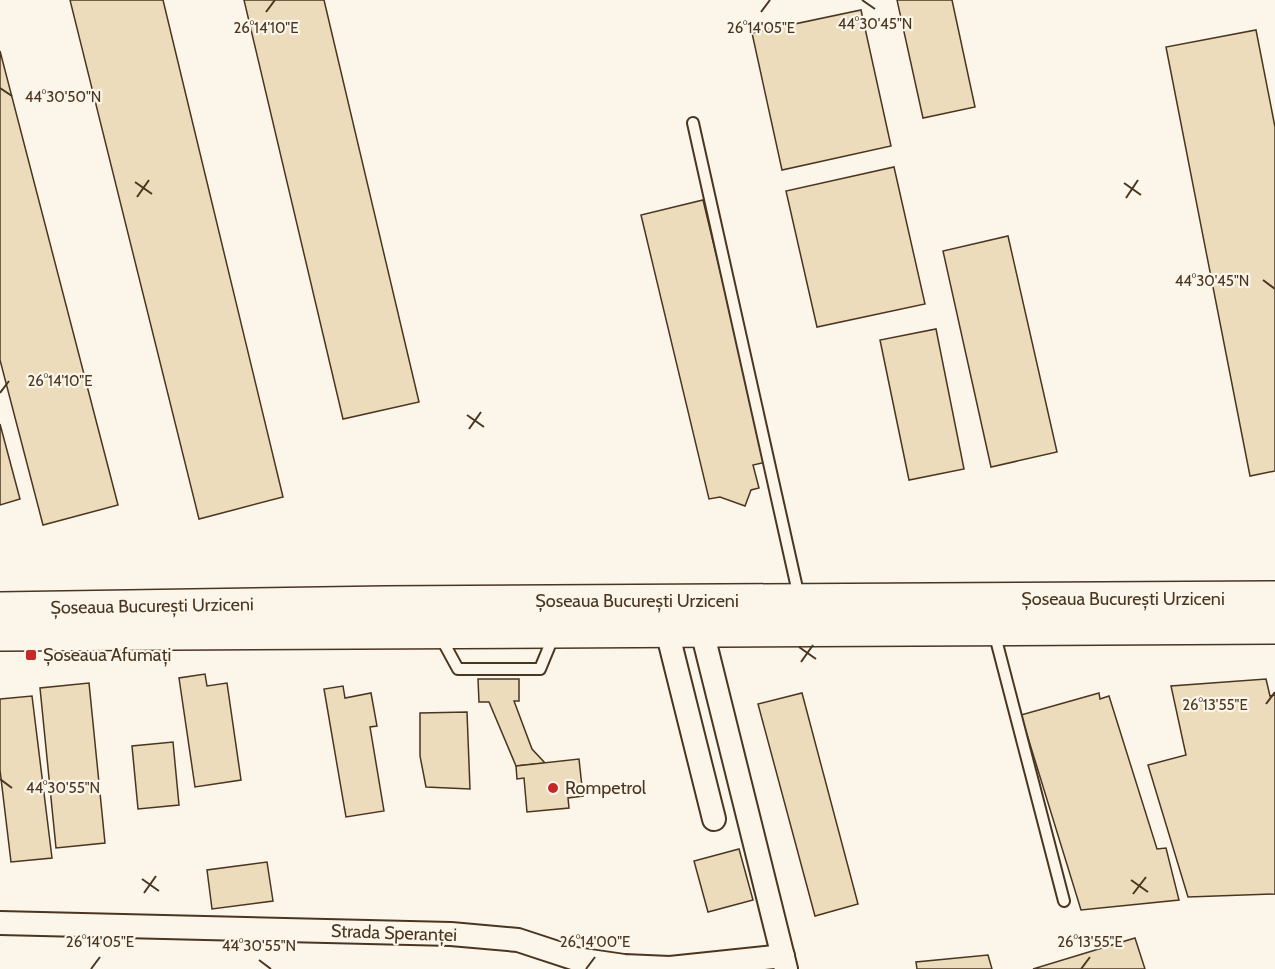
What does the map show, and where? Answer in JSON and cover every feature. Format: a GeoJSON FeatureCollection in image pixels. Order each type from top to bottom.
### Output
{"type":"FeatureCollection","features":[{"type":"Feature","properties":{"kind":"highway","name":"Șoseaua București Urziceni"},"geometry":{"type":"LineString","coordinates":[[0,609],[1275,598]]}},
{"type":"Feature","properties":{"kind":"highway","name":"Șoseaua București Urziceni"},"geometry":{"type":"LineString","coordinates":[[0,634],[1275,627]]}},
{"type":"Feature","properties":{"kind":"street"},"geometry":{"type":"LineString","coordinates":[[666,631],[714,819]]}},
{"type":"Feature","properties":{"kind":"street"},"geometry":{"type":"LineString","coordinates":[[702,631],[784,963]]}},
{"type":"Feature","properties":{"kind":"street","name":"Strada Speranței"},"geometry":{"type":"LineString","coordinates":[[0,923],[451,934],[518,940],[577,964],[670,968],[784,963]]}},
{"type":"Feature","properties":{"kind":"lane"},"geometry":{"type":"LineString","coordinates":[[693,123],[800,601]]}},
{"type":"Feature","properties":{"kind":"lane"},"geometry":{"type":"LineString","coordinates":[[993,629],[1064,901]]}},
{"type":"Feature","properties":{"kind":"building"},"geometry":{"type":"Polygon","coordinates":[[[70,0],[163,0],[283,497],[199,519],[70,0]]]}},
{"type":"Feature","properties":{"kind":"building"},"geometry":{"type":"Polygon","coordinates":[[[244,0],[324,0],[419,402],[343,419],[244,0]]]}},
{"type":"Feature","properties":{"kind":"building"},"geometry":{"type":"Polygon","coordinates":[[[897,0],[952,0],[975,107],[923,118],[897,0]]]}},
{"type":"Feature","properties":{"kind":"building"},"geometry":{"type":"Polygon","coordinates":[[[861,10],[891,146],[782,170],[752,33],[861,10]]]}},
{"type":"Feature","properties":{"kind":"building"},"geometry":{"type":"Polygon","coordinates":[[[1256,30],[1275,127],[1275,471],[1250,476],[1166,47],[1256,30]]]}},
{"type":"Feature","properties":{"kind":"building"},"geometry":{"type":"Polygon","coordinates":[[[0,51],[118,505],[43,525],[0,360],[0,51]]]}},
{"type":"Feature","properties":{"kind":"building"},"geometry":{"type":"Polygon","coordinates":[[[894,167],[925,304],[817,327],[786,191],[894,167]]]}},
{"type":"Feature","properties":{"kind":"building"},"geometry":{"type":"Polygon","coordinates":[[[703,200],[766,462],[753,465],[759,488],[751,490],[745,506],[720,497],[709,499],[641,215],[703,200]]]}},
{"type":"Feature","properties":{"kind":"building"},"geometry":{"type":"Polygon","coordinates":[[[1008,236],[1057,452],[991,467],[943,251],[1008,236]]]}},
{"type":"Feature","properties":{"kind":"building"},"geometry":{"type":"Polygon","coordinates":[[[936,329],[964,469],[909,480],[880,340],[936,329]]]}},
{"type":"Feature","properties":{"kind":"building"},"geometry":{"type":"Polygon","coordinates":[[[0,424],[20,499],[0,505],[0,424]]]}},
{"type":"Feature","properties":{"kind":"building"},"geometry":{"type":"Polygon","coordinates":[[[205,674],[207,686],[227,683],[241,780],[195,787],[179,678],[205,674]]]}},
{"type":"Feature","properties":{"kind":"building"},"geometry":{"type":"Polygon","coordinates":[[[478,679],[519,679],[519,701],[514,701],[532,749],[545,763],[516,766],[489,702],[479,702],[478,679]]]}},
{"type":"Feature","properties":{"kind":"building"},"geometry":{"type":"Polygon","coordinates":[[[1266,679],[1270,696],[1275,695],[1275,894],[1188,897],[1148,765],[1186,755],[1171,686],[1266,679]]]}},
{"type":"Feature","properties":{"kind":"building"},"geometry":{"type":"Polygon","coordinates":[[[89,683],[105,843],[56,848],[40,688],[89,683]]]}},
{"type":"Feature","properties":{"kind":"building"},"geometry":{"type":"Polygon","coordinates":[[[343,686],[345,698],[371,693],[377,726],[370,727],[384,811],[346,817],[324,689],[343,686]]]}},
{"type":"Feature","properties":{"kind":"building"},"geometry":{"type":"Polygon","coordinates":[[[802,693],[858,904],[815,916],[758,704],[802,693]]]}},
{"type":"Feature","properties":{"kind":"building"},"geometry":{"type":"Polygon","coordinates":[[[1099,693],[1100,699],[1109,696],[1157,849],[1166,848],[1179,900],[1081,910],[1021,715],[1099,693]]]}},
{"type":"Feature","properties":{"kind":"building"},"geometry":{"type":"Polygon","coordinates":[[[32,696],[52,858],[11,862],[0,770],[0,699],[32,696]]]}},
{"type":"Feature","properties":{"kind":"building"},"geometry":{"type":"Polygon","coordinates":[[[467,712],[470,789],[426,787],[420,756],[420,713],[467,712]]]}},
{"type":"Feature","properties":{"kind":"building"},"geometry":{"type":"Polygon","coordinates":[[[173,742],[179,805],[138,809],[132,746],[173,742]]]}},
{"type":"Feature","properties":{"kind":"building","name":"Rompetrol"},"geometry":{"type":"Polygon","coordinates":[[[579,759],[583,796],[568,798],[569,808],[527,812],[524,778],[517,779],[516,766],[579,759]]]}},
{"type":"Feature","properties":{"kind":"building"},"geometry":{"type":"Polygon","coordinates":[[[739,849],[753,900],[708,912],[694,861],[739,849]]]}},
{"type":"Feature","properties":{"kind":"building"},"geometry":{"type":"Polygon","coordinates":[[[267,862],[273,901],[212,909],[207,870],[267,862]]]}},
{"type":"Feature","properties":{"kind":"building"},"geometry":{"type":"Polygon","coordinates":[[[1135,938],[1145,969],[1033,969],[1135,938]]]}},
{"type":"Feature","properties":{"kind":"building"},"geometry":{"type":"Polygon","coordinates":[[[988,955],[992,969],[917,969],[916,962],[988,955]]]}},
{"type":"Feature","properties":{"kind":"place","name":"Șoseaua Afumați"},"geometry":{"type":"Point","coordinates":[31,655]}},
{"type":"Feature","properties":{"kind":"place","name":"Rompetrol"},"geometry":{"type":"Point","coordinates":[553,788]}}]}
